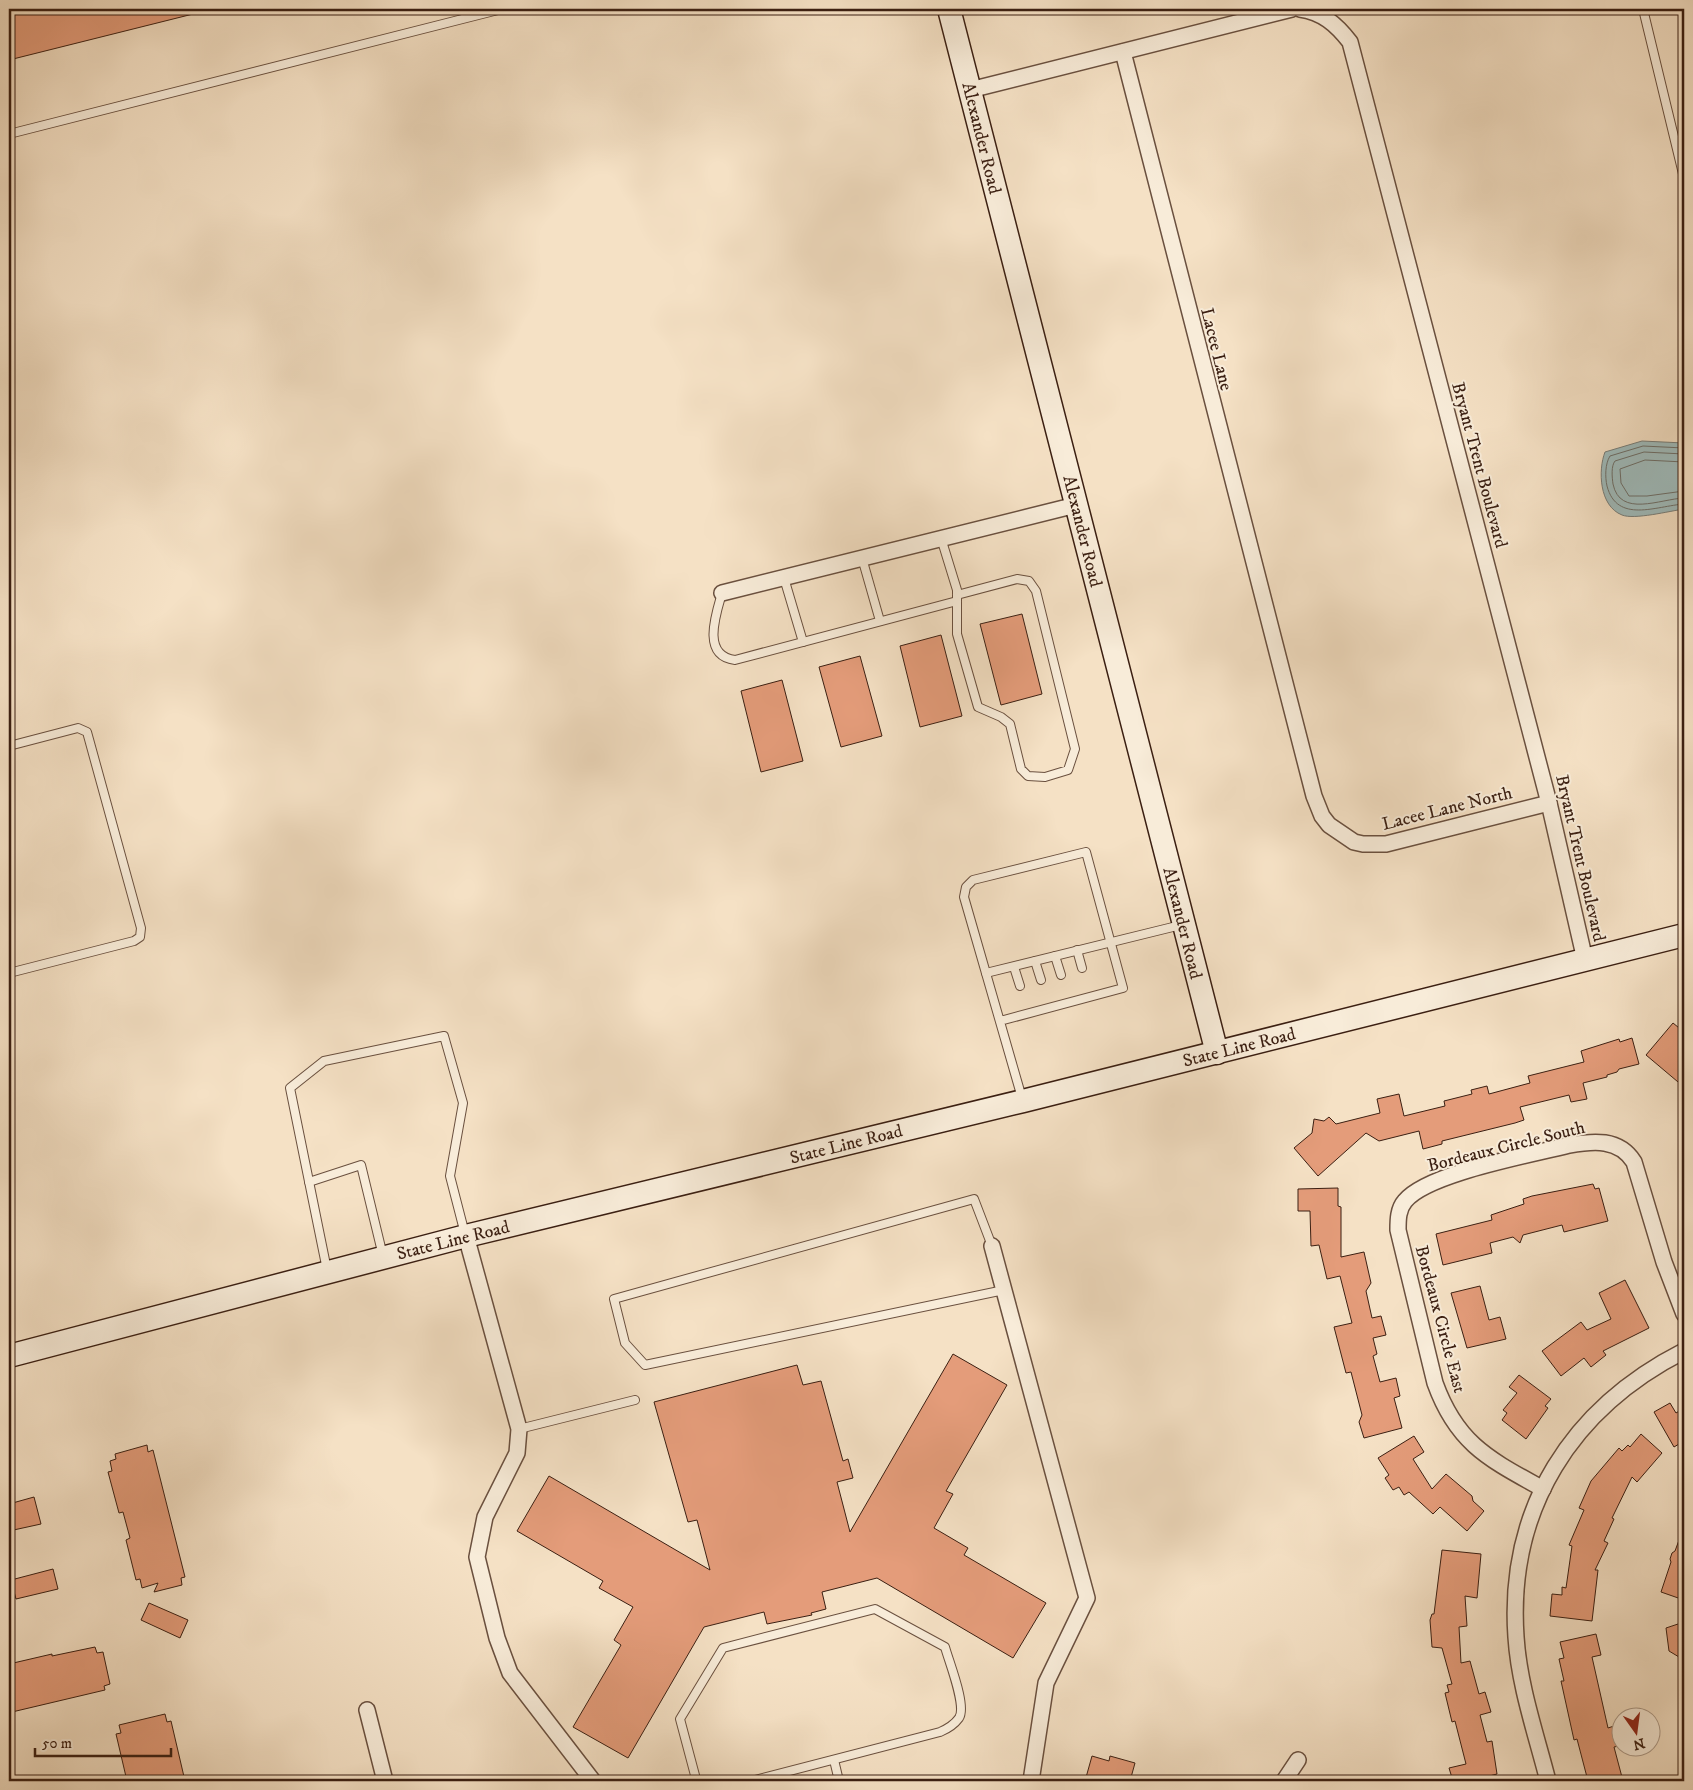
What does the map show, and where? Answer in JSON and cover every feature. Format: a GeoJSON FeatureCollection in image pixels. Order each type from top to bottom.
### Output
{"type":"FeatureCollection","features":[{"type":"Feature","properties":{"kind":"street","name":"Alexander Road"},"geometry":{"type":"LineString","coordinates":[[949,9],[1216,1053]]}},
{"type":"Feature","properties":{"kind":"street"},"geometry":{"type":"LineString","coordinates":[[970,90],[1123,52],[1270,11],[1292,9]]}},
{"type":"Feature","properties":{"kind":"street","name":"Bryant Trent Boulevard"},"geometry":{"type":"LineString","coordinates":[[1300,9],[1312,10],[1332,22],[1350,42],[1549,803],[1586,960]]}},
{"type":"Feature","properties":{"kind":"street","name":"Lacee Lane"},"geometry":{"type":"LineString","coordinates":[[1123,52],[1277,654]]}},
{"type":"Feature","properties":{"kind":"street"},"geometry":{"type":"LineString","coordinates":[[722,593],[1076,505]]}},
{"type":"Feature","properties":{"kind":"street","name":"Lacee Lane North"},"geometry":{"type":"LineString","coordinates":[[1277,654],[1314,796],[1322,816],[1336,832],[1354,842],[1386,844],[1549,803]]}},
{"type":"Feature","properties":{"kind":"street","name":"State Line Road"},"geometry":{"type":"LineString","coordinates":[[9,1356],[466,1236],[1023,1101],[1684,935]]}},
{"type":"Feature","properties":{"kind":"street","name":"Bordeaux Circle South"},"geometry":{"type":"LineString","coordinates":[[1404,1202],[1415,1191],[1429,1183],[1569,1145],[1603,1142],[1622,1148],[1634,1162],[1664,1262],[1684,1314]]}},
{"type":"Feature","properties":{"kind":"street","name":"Bordeaux Circle East"},"geometry":{"type":"LineString","coordinates":[[1404,1202],[1398,1216],[1398,1230],[1435,1383],[1442,1404],[1453,1423],[1480,1452],[1543,1489]]}},
{"type":"Feature","properties":{"kind":"street"},"geometry":{"type":"LineString","coordinates":[[466,1236],[519,1429],[517,1453],[485,1517],[477,1557],[497,1638],[510,1674],[593,1781]]}},
{"type":"Feature","properties":{"kind":"street"},"geometry":{"type":"LineString","coordinates":[[992,1246],[1087,1598],[1046,1683],[1031,1781]]}},
{"type":"Feature","properties":{"kind":"street"},"geometry":{"type":"LineString","coordinates":[[1548,1781],[1518,1659],[1515,1613],[1521,1553],[1527,1525],[1543,1489],[1578,1433],[1601,1408],[1627,1385],[1684,1351]]}},
{"type":"Feature","properties":{"kind":"street"},"geometry":{"type":"LineString","coordinates":[[367,1710],[385,1781]]}},
{"type":"Feature","properties":{"kind":"street"},"geometry":{"type":"LineString","coordinates":[[1284,1781],[1298,1760]]}},
{"type":"Feature","properties":{"kind":"lane"},"geometry":{"type":"LineString","coordinates":[[9,134],[502,9]]}},
{"type":"Feature","properties":{"kind":"lane"},"geometry":{"type":"LineString","coordinates":[[1643,9],[1684,178]]}},
{"type":"Feature","properties":{"kind":"lane"},"geometry":{"type":"LineString","coordinates":[[722,593],[712,626],[717,650],[723,657],[735,660],[880,621],[957,598],[1017,579],[1029,581],[1036,591],[1075,749],[1068,770],[1045,777],[1028,776],[1021,769],[1010,724],[1001,716],[978,707],[958,634],[957,598],[941,538]]}},
{"type":"Feature","properties":{"kind":"lane"},"geometry":{"type":"LineString","coordinates":[[862,558],[880,621]]}},
{"type":"Feature","properties":{"kind":"lane"},"geometry":{"type":"LineString","coordinates":[[784,578],[803,642]]}},
{"type":"Feature","properties":{"kind":"lane"},"geometry":{"type":"LineString","coordinates":[[9,746],[78,728],[87,732],[141,928],[140,937],[134,941],[9,973]]}},
{"type":"Feature","properties":{"kind":"lane"},"geometry":{"type":"LineString","coordinates":[[1000,1021],[1123,988],[1086,852],[972,880],[966,887],[964,897],[1023,1101]]}},
{"type":"Feature","properties":{"kind":"lane"},"geometry":{"type":"LineString","coordinates":[[986,973],[1184,924]]}},
{"type":"Feature","properties":{"kind":"lane"},"geometry":{"type":"LineString","coordinates":[[1077,950],[1082,968]]}},
{"type":"Feature","properties":{"kind":"lane"},"geometry":{"type":"LineString","coordinates":[[1055,956],[1061,975]]}},
{"type":"Feature","properties":{"kind":"lane"},"geometry":{"type":"LineString","coordinates":[[1035,961],[1041,980]]}},
{"type":"Feature","properties":{"kind":"lane"},"geometry":{"type":"LineString","coordinates":[[1014,966],[1020,986]]}},
{"type":"Feature","properties":{"kind":"lane"},"geometry":{"type":"LineString","coordinates":[[1087,987],[1090,997]]}},
{"type":"Feature","properties":{"kind":"lane"},"geometry":{"type":"LineString","coordinates":[[1067,994],[1069,1002]]}},
{"type":"Feature","properties":{"kind":"lane"},"geometry":{"type":"LineString","coordinates":[[1046,999],[1048,1008]]}},
{"type":"Feature","properties":{"kind":"lane"},"geometry":{"type":"LineString","coordinates":[[1025,1005],[1028,1014]]}},
{"type":"Feature","properties":{"kind":"lane"},"geometry":{"type":"LineString","coordinates":[[328,1272],[290,1088],[324,1061],[444,1036],[463,1104],[450,1176],[466,1236]]}},
{"type":"Feature","properties":{"kind":"lane"},"geometry":{"type":"LineString","coordinates":[[309,1182],[361,1166],[383,1258]]}},
{"type":"Feature","properties":{"kind":"lane"},"geometry":{"type":"LineString","coordinates":[[992,1246],[974,1199],[614,1299],[625,1343],[645,1364],[1004,1290]]}},
{"type":"Feature","properties":{"kind":"lane"},"geometry":{"type":"LineString","coordinates":[[519,1429],[635,1400]]}},
{"type":"Feature","properties":{"kind":"lane"},"geometry":{"type":"LineString","coordinates":[[700,1781],[696,1779],[680,1719],[723,1648],[875,1609],[944,1647],[962,1706],[960,1717],[952,1726],[940,1732],[751,1781]]}},
{"type":"Feature","properties":{"kind":"lane"},"geometry":{"type":"LineString","coordinates":[[834,1760],[839,1781]]}},
{"type":"Feature","properties":{"kind":"water"},"geometry":{"type":"Polygon","coordinates":[[[1642,441],[1684,443],[1684,509],[1643,516],[1628,516],[1614,510],[1609,504],[1602,487],[1601,477],[1605,452],[1642,441]]]}},
{"type":"Feature","properties":{"kind":"building"},"geometry":{"type":"Polygon","coordinates":[[[9,9],[193,9],[193,14],[9,60],[9,9]]]}},
{"type":"Feature","properties":{"kind":"building"},"geometry":{"type":"Polygon","coordinates":[[[1022,614],[1042,694],[1001,705],[980,624],[1022,614]]]}},
{"type":"Feature","properties":{"kind":"building"},"geometry":{"type":"Polygon","coordinates":[[[941,635],[962,716],[920,727],[900,646],[941,635]]]}},
{"type":"Feature","properties":{"kind":"building"},"geometry":{"type":"Polygon","coordinates":[[[860,656],[882,736],[841,747],[819,667],[860,656]]]}},
{"type":"Feature","properties":{"kind":"building"},"geometry":{"type":"Polygon","coordinates":[[[782,680],[803,761],[761,772],[741,691],[782,680]]]}},
{"type":"Feature","properties":{"kind":"building"},"geometry":{"type":"Polygon","coordinates":[[[1673,1023],[1684,1032],[1684,1087],[1646,1055],[1673,1023]]]}},
{"type":"Feature","properties":{"kind":"building"},"geometry":{"type":"Polygon","coordinates":[[[1632,1038],[1639,1064],[1619,1069],[1617,1072],[1607,1075],[1607,1077],[1583,1083],[1587,1099],[1571,1102],[1569,1095],[1520,1107],[1524,1120],[1515,1123],[1442,1141],[1442,1144],[1423,1149],[1419,1131],[1379,1141],[1366,1133],[1318,1176],[1294,1148],[1312,1133],[1314,1119],[1324,1121],[1329,1117],[1336,1124],[1380,1113],[1377,1099],[1399,1094],[1404,1116],[1445,1106],[1444,1101],[1472,1094],[1471,1090],[1487,1086],[1489,1094],[1530,1083],[1528,1076],[1584,1062],[1581,1051],[1619,1039],[1620,1042],[1632,1038]]]}},
{"type":"Feature","properties":{"kind":"building"},"geometry":{"type":"Polygon","coordinates":[[[1593,1184],[1595,1189],[1599,1188],[1608,1221],[1564,1232],[1562,1225],[1523,1235],[1520,1243],[1513,1237],[1490,1243],[1492,1253],[1443,1265],[1436,1234],[1492,1220],[1491,1215],[1524,1204],[1523,1199],[1532,1196],[1593,1184]]]}},
{"type":"Feature","properties":{"kind":"building"},"geometry":{"type":"Polygon","coordinates":[[[1338,1188],[1338,1206],[1341,1207],[1341,1257],[1364,1252],[1371,1283],[1366,1291],[1372,1318],[1381,1316],[1386,1335],[1373,1338],[1377,1354],[1373,1356],[1380,1382],[1396,1378],[1400,1396],[1394,1398],[1402,1428],[1364,1438],[1359,1422],[1362,1415],[1351,1372],[1346,1373],[1334,1327],[1352,1323],[1340,1276],[1327,1279],[1319,1245],[1311,1246],[1310,1211],[1298,1211],[1298,1189],[1338,1188]]]}},
{"type":"Feature","properties":{"kind":"building"},"geometry":{"type":"Polygon","coordinates":[[[1625,1280],[1649,1328],[1603,1351],[1606,1355],[1591,1367],[1584,1358],[1561,1376],[1542,1351],[1581,1322],[1587,1330],[1611,1319],[1599,1293],[1625,1280]]]}},
{"type":"Feature","properties":{"kind":"building"},"geometry":{"type":"Polygon","coordinates":[[[1480,1286],[1489,1320],[1500,1317],[1506,1339],[1467,1348],[1451,1293],[1480,1286]]]}},
{"type":"Feature","properties":{"kind":"building"},"geometry":{"type":"Polygon","coordinates":[[[953,1354],[1007,1385],[946,1491],[953,1494],[934,1528],[968,1548],[964,1555],[1046,1603],[1013,1658],[877,1578],[822,1592],[826,1609],[811,1613],[812,1615],[767,1624],[764,1612],[704,1627],[628,1758],[573,1727],[621,1645],[614,1640],[633,1607],[599,1588],[603,1581],[517,1531],[549,1476],[710,1570],[697,1520],[688,1522],[654,1402],[797,1365],[803,1385],[821,1381],[843,1461],[848,1459],[853,1478],[837,1482],[850,1532],[953,1354]]]}},
{"type":"Feature","properties":{"kind":"building"},"geometry":{"type":"Polygon","coordinates":[[[1519,1375],[1551,1399],[1545,1406],[1548,1408],[1526,1439],[1502,1420],[1507,1413],[1503,1410],[1517,1393],[1509,1387],[1519,1375]]]}},
{"type":"Feature","properties":{"kind":"building"},"geometry":{"type":"Polygon","coordinates":[[[1670,1403],[1676,1413],[1684,1408],[1684,1441],[1674,1447],[1654,1412],[1670,1403]]]}},
{"type":"Feature","properties":{"kind":"building"},"geometry":{"type":"Polygon","coordinates":[[[1641,1434],[1662,1453],[1637,1482],[1632,1477],[1612,1518],[1614,1519],[1604,1541],[1608,1543],[1595,1570],[1598,1570],[1592,1621],[1550,1616],[1552,1594],[1562,1595],[1562,1587],[1566,1588],[1572,1546],[1569,1545],[1584,1510],[1579,1508],[1591,1481],[1619,1448],[1622,1451],[1628,1445],[1630,1447],[1641,1434]]]}},
{"type":"Feature","properties":{"kind":"building"},"geometry":{"type":"Polygon","coordinates":[[[1414,1436],[1424,1452],[1413,1459],[1432,1489],[1446,1474],[1472,1496],[1473,1501],[1484,1511],[1467,1531],[1440,1507],[1433,1514],[1409,1492],[1404,1495],[1399,1487],[1393,1490],[1385,1478],[1389,1475],[1378,1458],[1414,1436]]]}},
{"type":"Feature","properties":{"kind":"building"},"geometry":{"type":"Polygon","coordinates":[[[147,1445],[148,1452],[153,1450],[185,1577],[181,1578],[182,1585],[154,1592],[158,1583],[142,1588],[140,1579],[136,1580],[126,1540],[130,1538],[123,1512],[119,1513],[108,1472],[112,1471],[110,1461],[116,1459],[115,1454],[147,1445]]]}},
{"type":"Feature","properties":{"kind":"building"},"geometry":{"type":"Polygon","coordinates":[[[34,1497],[41,1524],[9,1531],[9,1504],[34,1497]]]}},
{"type":"Feature","properties":{"kind":"building"},"geometry":{"type":"Polygon","coordinates":[[[1682,1532],[1684,1532],[1684,1600],[1661,1592],[1672,1553],[1675,1551],[1682,1532]]]}},
{"type":"Feature","properties":{"kind":"building"},"geometry":{"type":"Polygon","coordinates":[[[1442,1550],[1481,1554],[1477,1598],[1465,1596],[1467,1626],[1459,1627],[1461,1663],[1470,1661],[1479,1694],[1485,1692],[1491,1712],[1480,1715],[1487,1742],[1492,1741],[1497,1774],[1470,1781],[1453,1781],[1449,1768],[1466,1764],[1455,1721],[1452,1722],[1445,1693],[1449,1692],[1447,1685],[1452,1684],[1442,1648],[1432,1647],[1430,1620],[1432,1614],[1434,1614],[1442,1550]]]}},
{"type":"Feature","properties":{"kind":"building"},"geometry":{"type":"Polygon","coordinates":[[[53,1569],[58,1589],[16,1599],[11,1580],[53,1569]]]}},
{"type":"Feature","properties":{"kind":"building"},"geometry":{"type":"Polygon","coordinates":[[[149,1603],[188,1620],[180,1638],[141,1620],[149,1603]]]}},
{"type":"Feature","properties":{"kind":"building"},"geometry":{"type":"Polygon","coordinates":[[[1684,1622],[1684,1660],[1669,1651],[1666,1628],[1684,1622]]]}},
{"type":"Feature","properties":{"kind":"building"},"geometry":{"type":"Polygon","coordinates":[[[1596,1634],[1601,1655],[1592,1657],[1608,1728],[1610,1727],[1610,1758],[1617,1758],[1623,1781],[1588,1781],[1577,1739],[1574,1740],[1561,1681],[1564,1681],[1559,1659],[1564,1658],[1560,1642],[1596,1634]]]}},
{"type":"Feature","properties":{"kind":"building"},"geometry":{"type":"Polygon","coordinates":[[[95,1647],[97,1653],[103,1652],[110,1684],[104,1686],[105,1690],[12,1712],[11,1707],[9,1707],[9,1664],[95,1647]]]}},
{"type":"Feature","properties":{"kind":"building"},"geometry":{"type":"Polygon","coordinates":[[[165,1714],[167,1722],[171,1721],[185,1781],[127,1781],[116,1734],[121,1733],[119,1725],[165,1714]]]}},
{"type":"Feature","properties":{"kind":"building"},"geometry":{"type":"Polygon","coordinates":[[[1092,1756],[1109,1761],[1110,1756],[1135,1763],[1130,1781],[1085,1781],[1092,1756]]]}}]}
